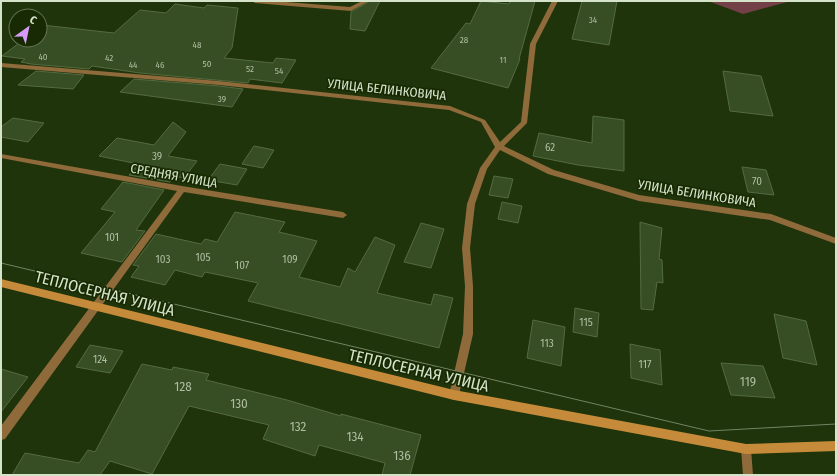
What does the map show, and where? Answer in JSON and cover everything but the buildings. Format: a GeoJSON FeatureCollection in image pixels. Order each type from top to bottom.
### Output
{"type":"FeatureCollection","features":[{"type":"Feature","properties":{"kind":"main road","name":"ТЕПЛОСЕРНАЯ УЛИЦА"},"geometry":{"type":"LineString","coordinates":[[1,283],[454,395],[746,449],[836,446]]}},
{"type":"Feature","properties":{"kind":"street"},"geometry":{"type":"LineString","coordinates":[[256,1],[351,9],[366,1]]}},
{"type":"Feature","properties":{"kind":"street"},"geometry":{"type":"LineString","coordinates":[[454,395],[468,334],[469,286],[466,248],[471,204],[484,168],[499,147],[524,123],[533,44],[554,1]]}},
{"type":"Feature","properties":{"kind":"street","name":"УЛИЦА БЕЛИНКОВИЧА"},"geometry":{"type":"LineString","coordinates":[[1,65],[219,83],[450,108],[483,121],[499,147],[550,172],[639,198],[772,217],[836,241]]}},
{"type":"Feature","properties":{"kind":"street","name":"СРЕДНЯЯ УЛИЦА"},"geometry":{"type":"LineString","coordinates":[[1,156],[182,189],[343,215]]}},
{"type":"Feature","properties":{"kind":"street"},"geometry":{"type":"LineString","coordinates":[[1,435],[182,189]]}},
{"type":"Feature","properties":{"kind":"street"},"geometry":{"type":"LineString","coordinates":[[746,449],[748,475]]}},
{"type":"Feature","properties":{"kind":"shaded area"},"geometry":{"type":"Polygon","coordinates":[[[708,1],[791,1],[743,14],[708,1]]]}},
{"type":"Feature","properties":{"kind":"tram line"},"geometry":{"type":"LineString","coordinates":[[1,263],[709,431],[836,424]]}}]}
